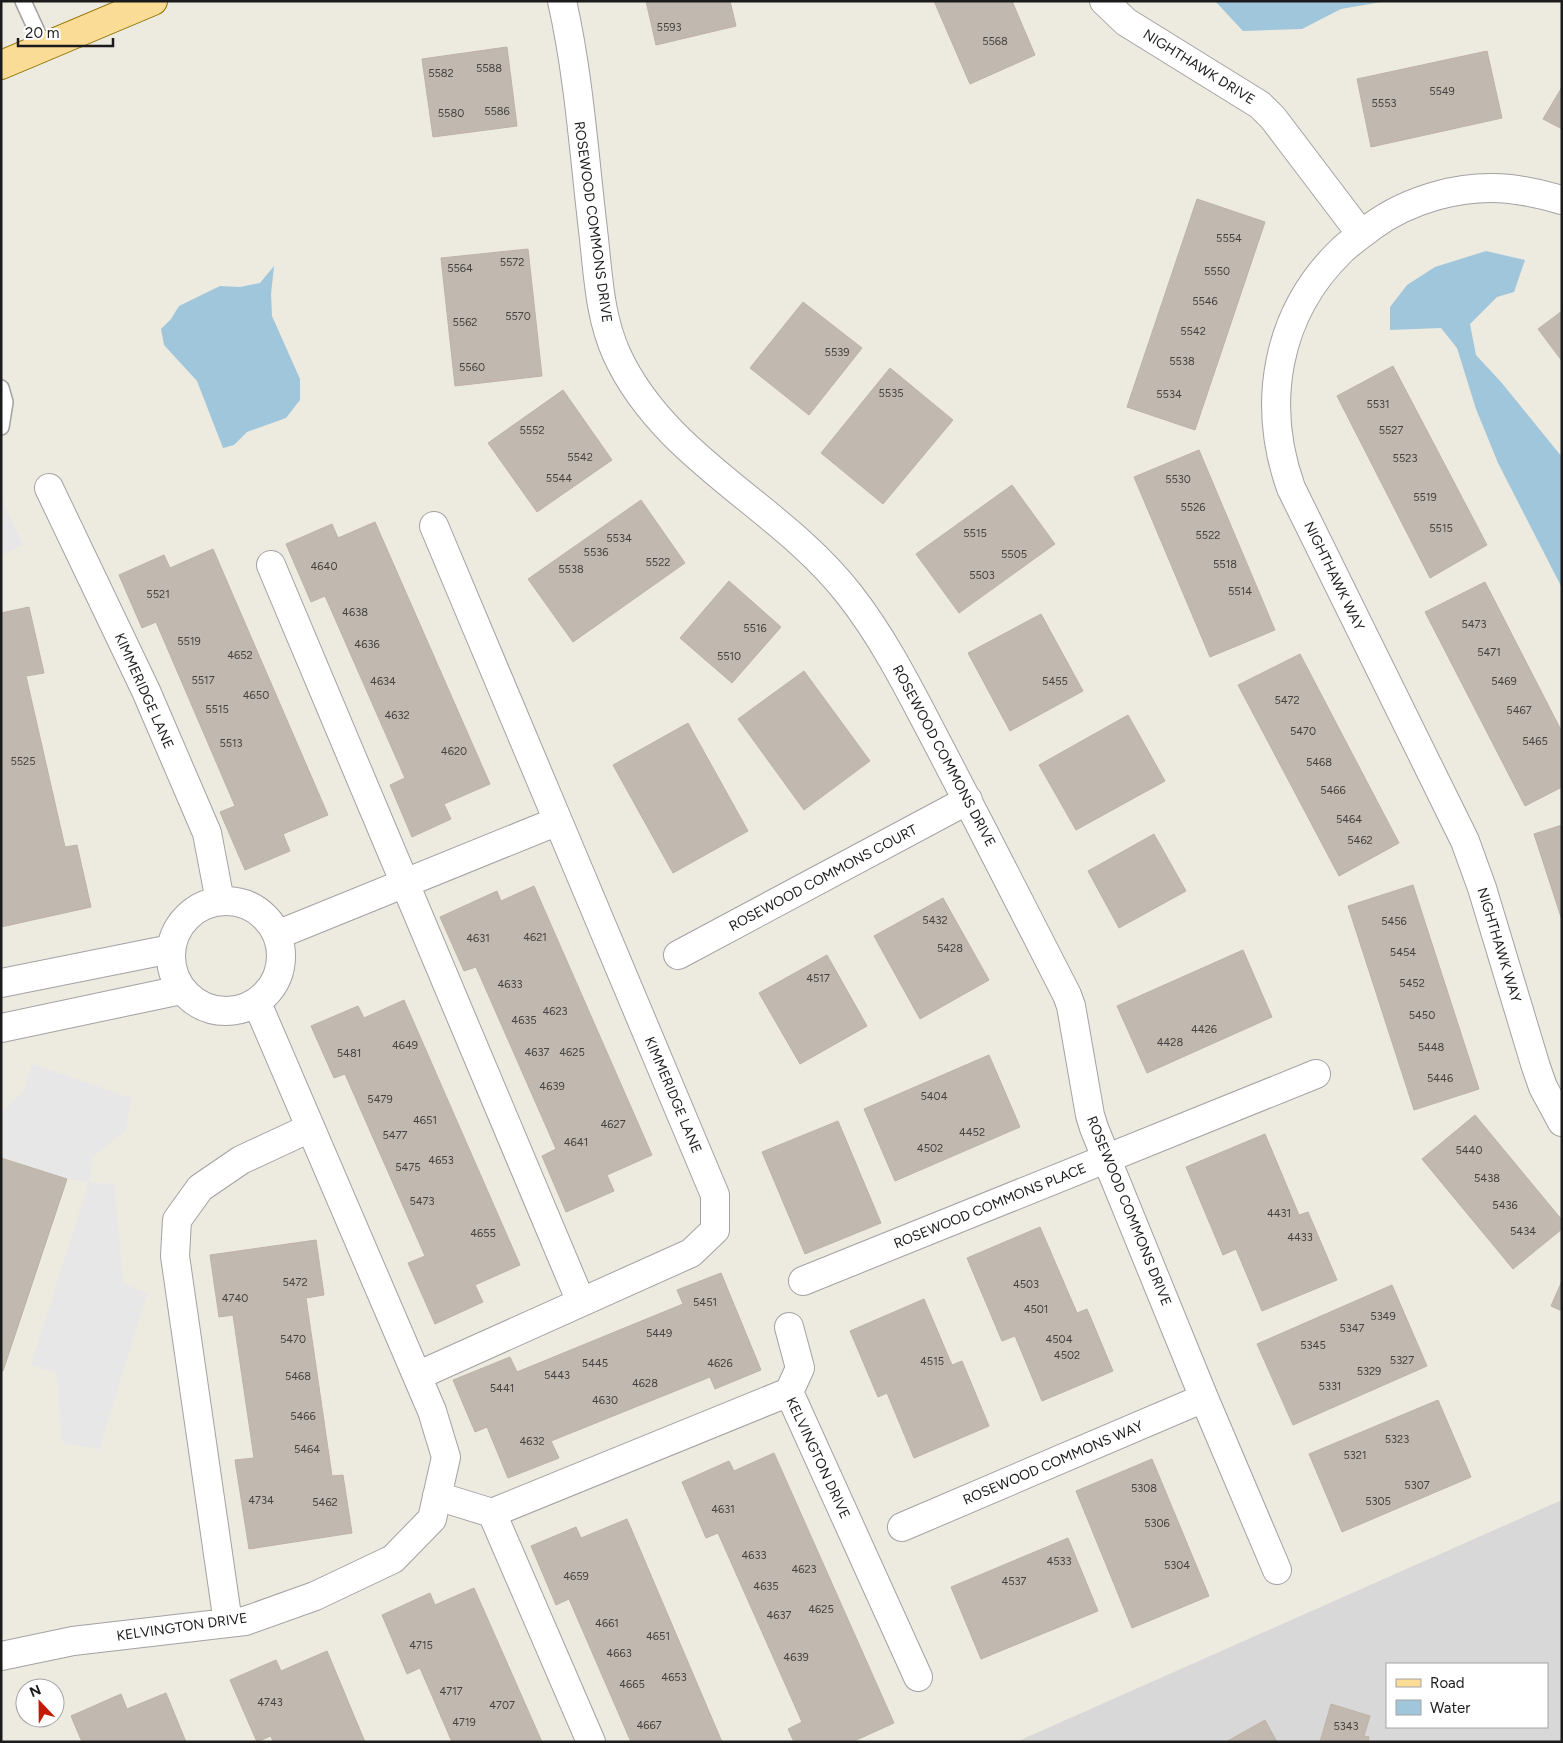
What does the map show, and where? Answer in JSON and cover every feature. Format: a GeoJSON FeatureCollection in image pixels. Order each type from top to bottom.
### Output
{"type":"FeatureCollection","features":[{"type":"Feature","properties":{"kind":"main road"},"geometry":{"type":"LineString","coordinates":[[1,65],[153,1]]}},
{"type":"Feature","properties":{"kind":"street","name":"ROSEWOOD COMMONS DRIVE"},"geometry":{"type":"LineString","coordinates":[[562,1],[570,35],[602,305],[610,335],[622,364],[637,391],[668,428],[710,467],[791,533],[826,566],[870,620],[894,662],[968,800],[1067,995],[1071,1006],[1090,1114],[1106,1159],[1277,1570]]}},
{"type":"Feature","properties":{"kind":"street","name":"NIGHTHAWK DRIVE"},"geometry":{"type":"LineString","coordinates":[[1104,1],[1126,22],[1260,105],[1273,118],[1361,234]]}},
{"type":"Feature","properties":{"kind":"street","name":"NIGHTHAWK WAY"},"geometry":{"type":"LineString","coordinates":[[1562,200],[1509,189],[1457,192],[1423,200],[1399,209],[1383,218],[1342,250],[1327,266],[1300,305],[1287,333],[1280,364],[1275,402],[1280,454],[1296,499],[1465,841],[1482,888],[1536,1067],[1543,1087],[1562,1122]]}},
{"type":"Feature","properties":{"kind":"street","name":"KIMMERIDGE LANE"},"geometry":{"type":"LineString","coordinates":[[49,488],[146,691],[207,833],[220,901]]}},
{"type":"Feature","properties":{"kind":"street","name":"KIMMERIDGE LANE"},"geometry":{"type":"LineString","coordinates":[[417,1376],[691,1253],[715,1230],[715,1195],[434,526]]}},
{"type":"Feature","properties":{"kind":"street"},"geometry":{"type":"LineString","coordinates":[[271,565],[581,1302]]}},
{"type":"Feature","properties":{"kind":"street","name":"ROSEWOOD COMMONS COURT"},"geometry":{"type":"LineString","coordinates":[[678,955],[968,800]]}},
{"type":"Feature","properties":{"kind":"street"},"geometry":{"type":"LineString","coordinates":[[277,935],[558,821]]}},
{"type":"Feature","properties":{"kind":"street"},"geometry":{"type":"LineString","coordinates":[[220,901],[238,902],[255,909],[268,920],[277,935],[281,954],[279,972],[270,990],[256,1003],[241,1009],[224,1012],[208,1009],[193,1001],[181,990],[174,977],[170,963],[171,949],[176,931],[187,916],[202,906],[220,901]]}},
{"type":"Feature","properties":{"kind":"street"},"geometry":{"type":"LineString","coordinates":[[1,983],[171,949]]}},
{"type":"Feature","properties":{"kind":"street"},"geometry":{"type":"LineString","coordinates":[[1,1028],[181,990]]}},
{"type":"Feature","properties":{"kind":"street"},"geometry":{"type":"LineString","coordinates":[[256,1003],[417,1376]]}},
{"type":"Feature","properties":{"kind":"street","name":"ROSEWOOD COMMONS PLACE"},"geometry":{"type":"LineString","coordinates":[[803,1282],[1316,1074]]}},
{"type":"Feature","properties":{"kind":"street"},"geometry":{"type":"LineString","coordinates":[[228,1623],[175,1256],[177,1220],[200,1188],[240,1160],[310,1128]]}},
{"type":"Feature","properties":{"kind":"street"},"geometry":{"type":"LineString","coordinates":[[788,1327],[800,1368],[789,1392]]}},
{"type":"Feature","properties":{"kind":"street","name":"KELVINGTON DRIVE"},"geometry":{"type":"LineString","coordinates":[[1,1656],[73,1641],[245,1621],[315,1596],[392,1559],[432,1519],[446,1457],[432,1411],[417,1376]]}},
{"type":"Feature","properties":{"kind":"street","name":"KELVINGTON DRIVE"},"geometry":{"type":"LineString","coordinates":[[492,1513],[789,1392],[918,1677]]}},
{"type":"Feature","properties":{"kind":"street","name":"ROSEWOOD COMMONS WAY"},"geometry":{"type":"LineString","coordinates":[[902,1527],[1204,1398]]}},
{"type":"Feature","properties":{"kind":"street"},"geometry":{"type":"LineString","coordinates":[[437,1496],[492,1513],[591,1742]]}},
{"type":"Feature","properties":{"kind":"lane"},"geometry":{"type":"LineString","coordinates":[[23,1],[44,47]]}},
{"type":"Feature","properties":{"kind":"lane"},"geometry":{"type":"LineString","coordinates":[[1,388],[5,402],[1,427]]}},
{"type":"Feature","properties":{"kind":"shaded area"},"geometry":{"type":"Polygon","coordinates":[[[1,498],[23,545],[1,555],[1,498]]]}},
{"type":"Feature","properties":{"kind":"shaded area"},"geometry":{"type":"Polygon","coordinates":[[[32,1064],[131,1098],[126,1130],[93,1156],[89,1182],[67,1179],[1,1158],[1,1112],[24,1091],[32,1064]]]}},
{"type":"Feature","properties":{"kind":"shaded area"},"geometry":{"type":"Polygon","coordinates":[[[89,1182],[114,1185],[123,1284],[147,1293],[99,1450],[62,1442],[57,1373],[31,1365],[89,1182]]]}},
{"type":"Feature","properties":{"kind":"shaded area"},"geometry":{"type":"Polygon","coordinates":[[[1562,1500],[1562,1742],[1016,1742],[1562,1500]]]}},
{"type":"Feature","properties":{"kind":"water"},"geometry":{"type":"Polygon","coordinates":[[[1215,1],[1387,1],[1341,9],[1302,29],[1243,31],[1215,1]]]}},
{"type":"Feature","properties":{"kind":"water"},"geometry":{"type":"Polygon","coordinates":[[[1486,251],[1525,260],[1514,292],[1497,297],[1470,324],[1476,355],[1501,382],[1562,457],[1562,588],[1498,463],[1476,409],[1457,348],[1441,328],[1390,330],[1390,307],[1407,285],[1435,267],[1486,251]]]}},
{"type":"Feature","properties":{"kind":"water"},"geometry":{"type":"Polygon","coordinates":[[[274,266],[271,294],[272,316],[300,379],[300,400],[286,418],[247,432],[234,445],[223,448],[197,381],[164,345],[161,329],[171,319],[179,306],[220,286],[240,287],[260,283],[274,266]]]}},
{"type":"Feature","properties":{"kind":"building"},"geometry":{"type":"Polygon","coordinates":[[[646,1],[730,1],[736,26],[656,45],[646,1]]]}},
{"type":"Feature","properties":{"kind":"building"},"geometry":{"type":"Polygon","coordinates":[[[934,1],[1012,1],[1035,55],[970,84],[934,1]]]}},
{"type":"Feature","properties":{"kind":"building"},"geometry":{"type":"Polygon","coordinates":[[[507,47],[517,126],[433,137],[422,59],[507,47]]]}},
{"type":"Feature","properties":{"kind":"building"},"geometry":{"type":"Polygon","coordinates":[[[1487,51],[1502,118],[1371,147],[1357,79],[1487,51]]]}},
{"type":"Feature","properties":{"kind":"building"},"geometry":{"type":"Polygon","coordinates":[[[1562,87],[1562,129],[1543,119],[1562,87]]]}},
{"type":"Feature","properties":{"kind":"building"},"geometry":{"type":"Polygon","coordinates":[[[1197,199],[1265,222],[1195,430],[1127,407],[1197,199]]]}},
{"type":"Feature","properties":{"kind":"building"},"geometry":{"type":"Polygon","coordinates":[[[528,249],[542,376],[455,386],[441,258],[528,249]]]}},
{"type":"Feature","properties":{"kind":"building"},"geometry":{"type":"Polygon","coordinates":[[[803,302],[862,348],[809,415],[750,368],[803,302]]]}},
{"type":"Feature","properties":{"kind":"building"},"geometry":{"type":"Polygon","coordinates":[[[1562,311],[1562,361],[1538,329],[1562,311]]]}},
{"type":"Feature","properties":{"kind":"building"},"geometry":{"type":"Polygon","coordinates":[[[1393,366],[1487,545],[1430,578],[1337,396],[1393,366]]]}},
{"type":"Feature","properties":{"kind":"building"},"geometry":{"type":"Polygon","coordinates":[[[890,368],[953,420],[883,504],[821,453],[890,368]]]}},
{"type":"Feature","properties":{"kind":"building"},"geometry":{"type":"Polygon","coordinates":[[[563,390],[612,460],[537,512],[488,443],[563,390]]]}},
{"type":"Feature","properties":{"kind":"building"},"geometry":{"type":"Polygon","coordinates":[[[1199,450],[1275,630],[1210,657],[1134,477],[1199,450]]]}},
{"type":"Feature","properties":{"kind":"building"},"geometry":{"type":"Polygon","coordinates":[[[1012,485],[1055,544],[959,613],[916,554],[1012,485]]]}},
{"type":"Feature","properties":{"kind":"building"},"geometry":{"type":"Polygon","coordinates":[[[641,500],[685,563],[573,642],[528,579],[641,500]]]}},
{"type":"Feature","properties":{"kind":"building"},"geometry":{"type":"Polygon","coordinates":[[[375,522],[490,784],[444,804],[451,819],[412,837],[390,785],[405,778],[325,596],[311,602],[286,544],[332,524],[338,538],[375,522]]]}},
{"type":"Feature","properties":{"kind":"building"},"geometry":{"type":"Polygon","coordinates":[[[213,549],[328,815],[283,834],[290,851],[245,870],[220,812],[235,806],[156,622],[142,628],[119,575],[164,555],[170,568],[213,549]]]}},
{"type":"Feature","properties":{"kind":"building"},"geometry":{"type":"Polygon","coordinates":[[[729,581],[781,627],[732,683],[680,638],[729,581]]]}},
{"type":"Feature","properties":{"kind":"building"},"geometry":{"type":"Polygon","coordinates":[[[1485,582],[1562,732],[1562,787],[1525,806],[1425,612],[1485,582]]]}},
{"type":"Feature","properties":{"kind":"building"},"geometry":{"type":"Polygon","coordinates":[[[29,607],[44,673],[26,676],[65,847],[77,845],[91,907],[1,927],[1,613],[29,607]]]}},
{"type":"Feature","properties":{"kind":"building"},"geometry":{"type":"Polygon","coordinates":[[[1041,614],[1083,691],[1010,731],[968,653],[1041,614]]]}},
{"type":"Feature","properties":{"kind":"building"},"geometry":{"type":"Polygon","coordinates":[[[1300,654],[1399,843],[1339,876],[1238,685],[1300,654]]]}},
{"type":"Feature","properties":{"kind":"building"},"geometry":{"type":"Polygon","coordinates":[[[804,671],[870,761],[804,810],[738,719],[804,671]]]}},
{"type":"Feature","properties":{"kind":"building"},"geometry":{"type":"Polygon","coordinates":[[[1128,715],[1165,781],[1076,830],[1039,765],[1128,715]]]}},
{"type":"Feature","properties":{"kind":"building"},"geometry":{"type":"Polygon","coordinates":[[[688,723],[748,831],[673,873],[613,765],[688,723]]]}},
{"type":"Feature","properties":{"kind":"building"},"geometry":{"type":"Polygon","coordinates":[[[1562,825],[1562,920],[1534,834],[1562,825]]]}},
{"type":"Feature","properties":{"kind":"building"},"geometry":{"type":"Polygon","coordinates":[[[1154,834],[1186,891],[1119,928],[1088,871],[1154,834]]]}},
{"type":"Feature","properties":{"kind":"building"},"geometry":{"type":"Polygon","coordinates":[[[1413,885],[1479,1089],[1414,1110],[1348,906],[1413,885]]]}},
{"type":"Feature","properties":{"kind":"building"},"geometry":{"type":"Polygon","coordinates":[[[534,886],[652,1155],[607,1175],[614,1191],[566,1212],[542,1156],[556,1149],[476,967],[464,971],[440,917],[497,891],[501,901],[534,886]]]}},
{"type":"Feature","properties":{"kind":"building"},"geometry":{"type":"Polygon","coordinates":[[[943,898],[989,980],[920,1019],[874,936],[943,898]]]}},
{"type":"Feature","properties":{"kind":"building"},"geometry":{"type":"Polygon","coordinates":[[[1243,950],[1272,1017],[1147,1073],[1117,1006],[1243,950]]]}},
{"type":"Feature","properties":{"kind":"building"},"geometry":{"type":"Polygon","coordinates":[[[827,955],[867,1026],[800,1064],[759,993],[827,955]]]}},
{"type":"Feature","properties":{"kind":"building"},"geometry":{"type":"Polygon","coordinates":[[[404,1000],[520,1265],[475,1285],[483,1302],[435,1324],[408,1263],[425,1256],[345,1074],[334,1078],[311,1026],[358,1006],[364,1018],[404,1000]]]}},
{"type":"Feature","properties":{"kind":"building"},"geometry":{"type":"Polygon","coordinates":[[[989,1055],[1020,1127],[895,1181],[864,1109],[989,1055]]]}},
{"type":"Feature","properties":{"kind":"building"},"geometry":{"type":"Polygon","coordinates":[[[1475,1115],[1562,1220],[1562,1229],[1513,1269],[1422,1159],[1475,1115]]]}},
{"type":"Feature","properties":{"kind":"building"},"geometry":{"type":"Polygon","coordinates":[[[838,1121],[881,1223],[805,1254],[762,1152],[838,1121]]]}},
{"type":"Feature","properties":{"kind":"building"},"geometry":{"type":"Polygon","coordinates":[[[1265,1134],[1299,1215],[1308,1212],[1337,1280],[1262,1311],[1236,1249],[1223,1255],[1186,1167],[1265,1134]]]}},
{"type":"Feature","properties":{"kind":"building"},"geometry":{"type":"Polygon","coordinates":[[[1,1158],[67,1179],[3,1371],[1,1370],[1,1158]]]}},
{"type":"Feature","properties":{"kind":"building"},"geometry":{"type":"Polygon","coordinates":[[[1040,1227],[1077,1313],[1087,1309],[1113,1371],[1042,1401],[1015,1336],[1002,1341],[967,1258],[1040,1227]]]}},
{"type":"Feature","properties":{"kind":"building"},"geometry":{"type":"Polygon","coordinates":[[[316,1240],[324,1295],[306,1298],[332,1476],[343,1475],[352,1533],[249,1549],[235,1460],[254,1458],[233,1315],[219,1317],[210,1255],[316,1240]]]}},
{"type":"Feature","properties":{"kind":"building"},"geometry":{"type":"Polygon","coordinates":[[[721,1273],[761,1370],[715,1389],[710,1377],[551,1441],[559,1458],[508,1478],[487,1427],[475,1432],[453,1380],[510,1357],[517,1372],[683,1304],[677,1290],[721,1273]]]}},
{"type":"Feature","properties":{"kind":"building"},"geometry":{"type":"Polygon","coordinates":[[[1562,1281],[1562,1311],[1551,1306],[1562,1281]]]}},
{"type":"Feature","properties":{"kind":"building"},"geometry":{"type":"Polygon","coordinates":[[[1392,1285],[1427,1366],[1293,1425],[1257,1344],[1392,1285]]]}},
{"type":"Feature","properties":{"kind":"building"},"geometry":{"type":"Polygon","coordinates":[[[924,1299],[952,1365],[962,1361],[989,1426],[914,1458],[887,1393],[878,1397],[850,1331],[924,1299]]]}},
{"type":"Feature","properties":{"kind":"building"},"geometry":{"type":"Polygon","coordinates":[[[1438,1400],[1471,1477],[1342,1532],[1309,1454],[1438,1400]]]}},
{"type":"Feature","properties":{"kind":"building"},"geometry":{"type":"Polygon","coordinates":[[[774,1453],[894,1723],[852,1742],[794,1742],[788,1729],[802,1722],[718,1533],[706,1538],[682,1482],[729,1461],[734,1471],[774,1453]]]}},
{"type":"Feature","properties":{"kind":"building"},"geometry":{"type":"Polygon","coordinates":[[[1152,1459],[1209,1596],[1132,1628],[1076,1491],[1152,1459]]]}},
{"type":"Feature","properties":{"kind":"building"},"geometry":{"type":"Polygon","coordinates":[[[627,1519],[722,1742],[631,1742],[569,1599],[556,1605],[531,1546],[576,1527],[581,1538],[627,1519]]]}},
{"type":"Feature","properties":{"kind":"building"},"geometry":{"type":"Polygon","coordinates":[[[1068,1538],[1098,1611],[981,1659],[951,1587],[1068,1538]]]}},
{"type":"Feature","properties":{"kind":"building"},"geometry":{"type":"Polygon","coordinates":[[[474,1588],[542,1742],[452,1742],[420,1668],[407,1674],[382,1615],[430,1593],[435,1605],[474,1588]]]}},
{"type":"Feature","properties":{"kind":"building"},"geometry":{"type":"Polygon","coordinates":[[[327,1651],[365,1742],[273,1742],[271,1736],[257,1742],[230,1680],[276,1660],[281,1671],[327,1651]]]}},
{"type":"Feature","properties":{"kind":"building"},"geometry":{"type":"Polygon","coordinates":[[[166,1693],[186,1742],[82,1742],[71,1716],[121,1694],[127,1709],[166,1693]]]}},
{"type":"Feature","properties":{"kind":"building"},"geometry":{"type":"Polygon","coordinates":[[[1331,1704],[1370,1716],[1364,1736],[1369,1737],[1368,1742],[1320,1742],[1331,1704]]]}},
{"type":"Feature","properties":{"kind":"building"},"geometry":{"type":"Polygon","coordinates":[[[1265,1720],[1277,1742],[1226,1742],[1265,1720]]]}}]}
